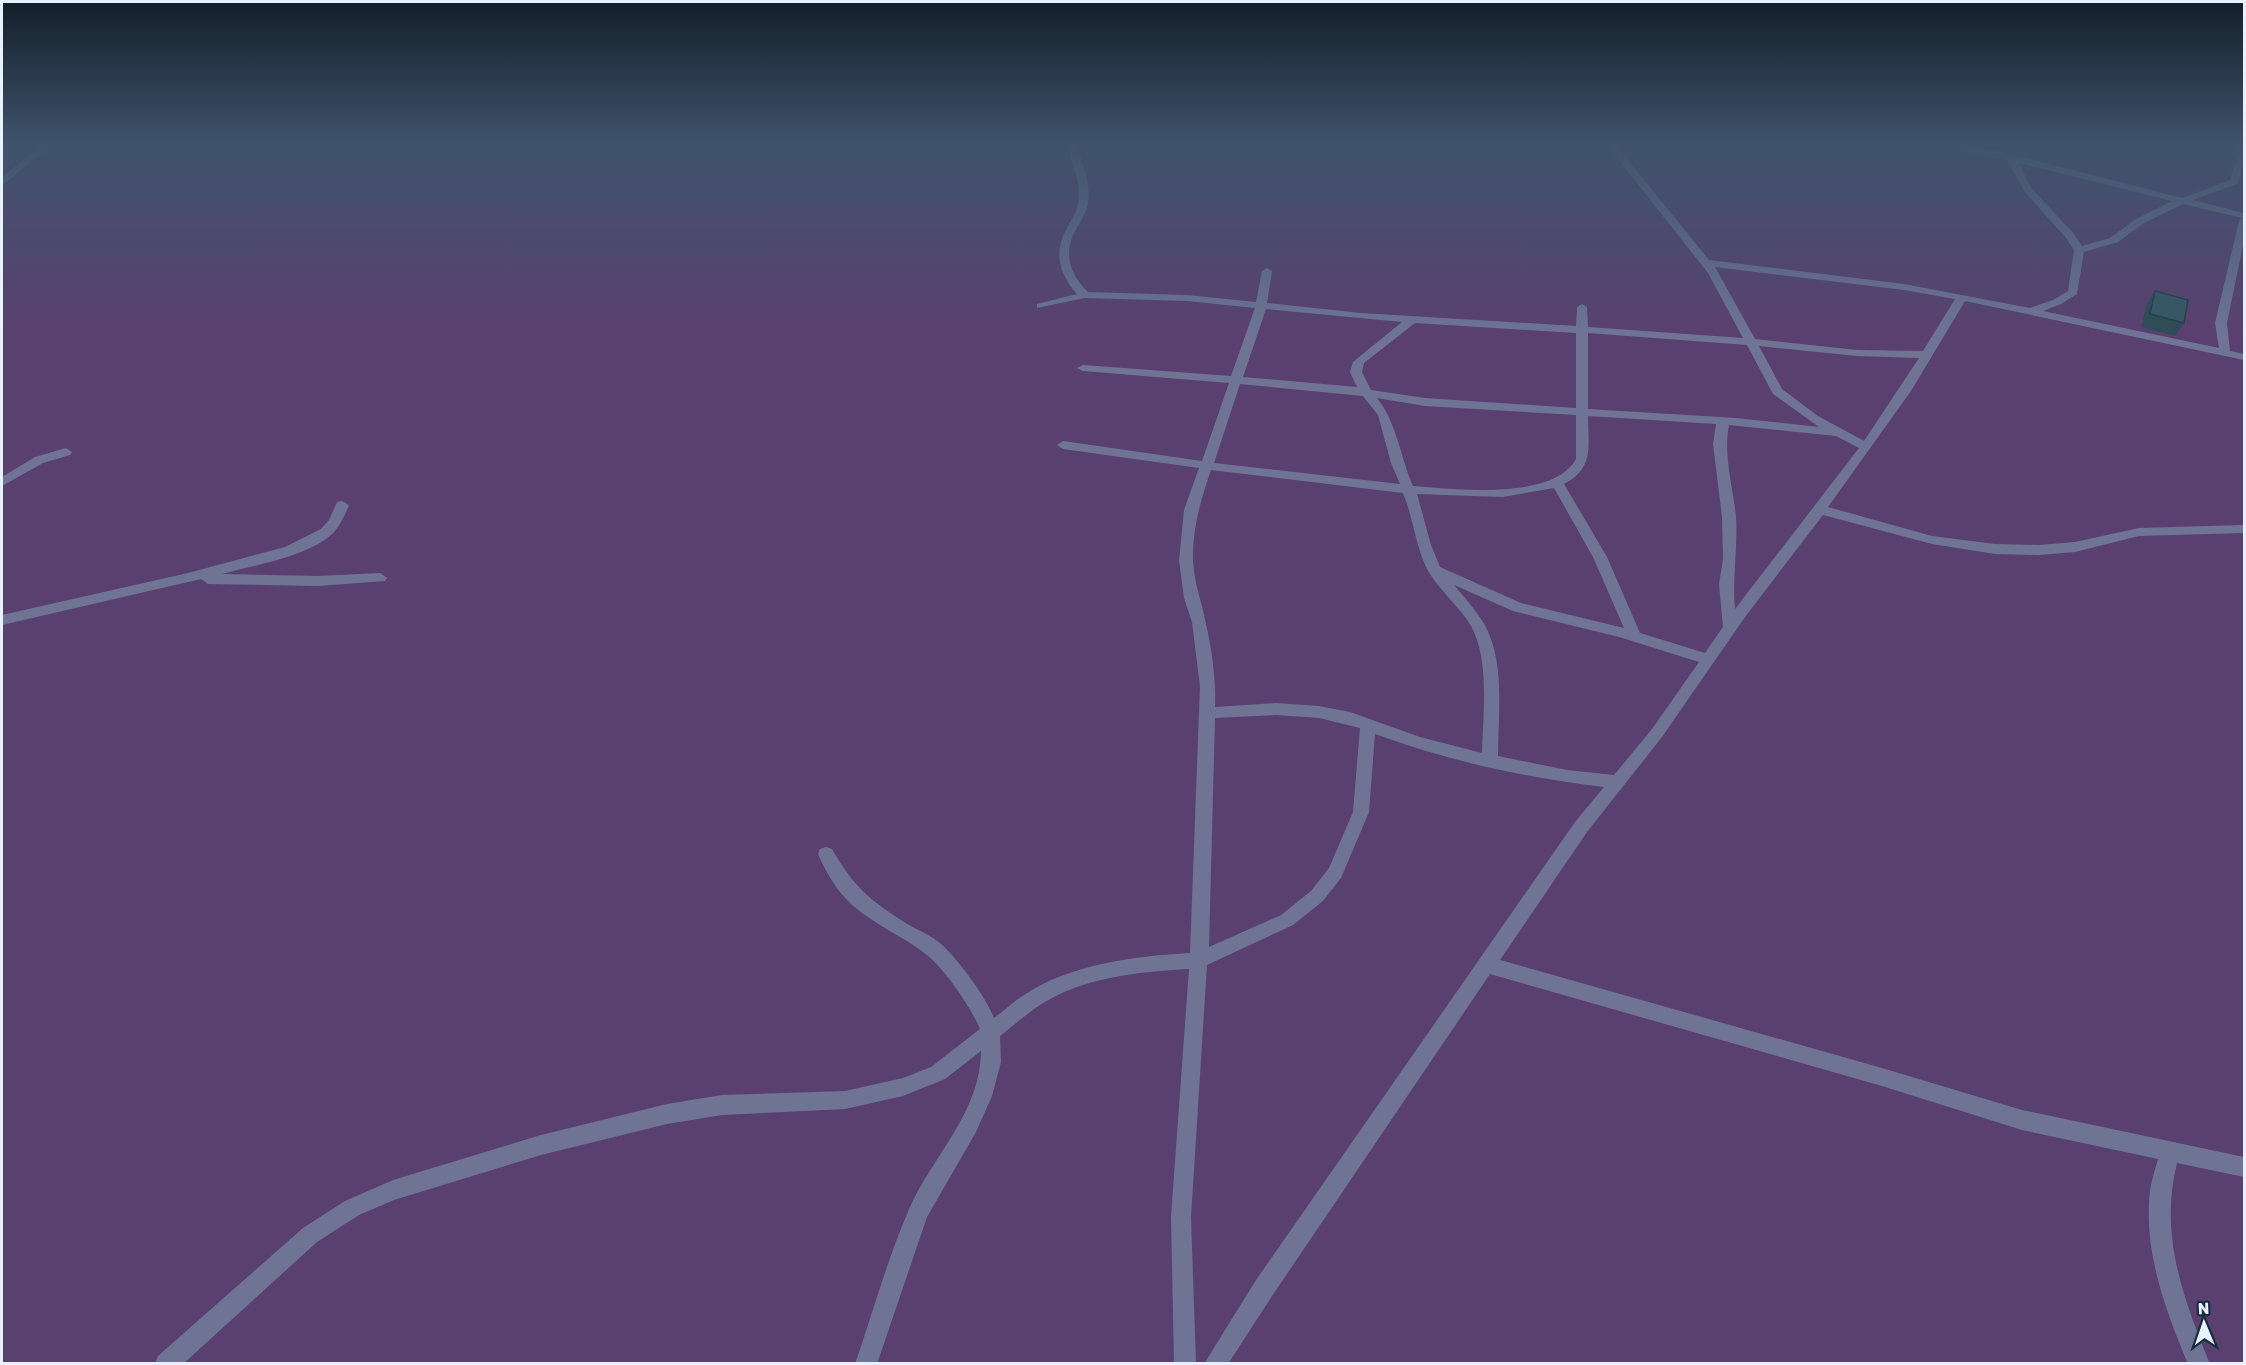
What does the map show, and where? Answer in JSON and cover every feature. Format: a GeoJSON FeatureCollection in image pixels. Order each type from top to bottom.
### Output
{"type":"FeatureCollection","features":[{"type":"Feature","properties":{"kind":"street"},"geometry":{"type":"LineString","coordinates":[[1081,209],[1066,238],[1063,257],[1068,275],[1084,295]]}},
{"type":"Feature","properties":{"kind":"street"},"geometry":{"type":"LineString","coordinates":[[1663,209],[1707,263],[1726,292],[1734,315],[1780,395],[1835,432],[1866,447]]}},
{"type":"Feature","properties":{"kind":"street"},"geometry":{"type":"LineString","coordinates":[[2032,311],[2057,302],[2073,291],[2079,250],[2070,236],[2045,209]]}},
{"type":"Feature","properties":{"kind":"street"},"geometry":{"type":"LineString","coordinates":[[2079,250],[2114,240],[2152,213],[2163,209]]}},
{"type":"Feature","properties":{"kind":"street"},"geometry":{"type":"LineString","coordinates":[[2214,209],[2244,216]]}},
{"type":"Feature","properties":{"kind":"street"},"geometry":{"type":"LineString","coordinates":[[2224,353],[2223,312],[2244,221]]}},
{"type":"Feature","properties":{"kind":"street"},"geometry":{"type":"LineString","coordinates":[[1707,263],[1904,287],[1962,297],[2244,357]]}},
{"type":"Feature","properties":{"kind":"street"},"geometry":{"type":"LineString","coordinates":[[1185,1364],[1181,1217],[1199,960],[1208,713],[1208,686],[1199,622],[1191,598],[1186,560],[1191,510],[1234,379],[1261,307],[1267,271]]}},
{"type":"Feature","properties":{"kind":"street"},"geometry":{"type":"LineString","coordinates":[[1041,306],[1084,295],[1187,298],[1411,320],[1749,342],[1857,353],[1928,355]]}},
{"type":"Feature","properties":{"kind":"street"},"geometry":{"type":"LineString","coordinates":[[1215,1364],[1264,1288],[1581,827],[1657,733],[1730,627],[1866,447],[1928,355],[1962,297]]}},
{"type":"Feature","properties":{"kind":"street"},"geometry":{"type":"LineString","coordinates":[[1063,445],[1261,473],[1408,489],[1502,493],[1523,491],[1557,482],[1571,475],[1578,468],[1582,459],[1582,307]]}},
{"type":"Feature","properties":{"kind":"street"},"geometry":{"type":"LineString","coordinates":[[1411,320],[1359,362],[1356,372],[1383,415],[1424,545],[1434,569],[1477,624],[1485,641],[1491,679],[1490,761]]}},
{"type":"Feature","properties":{"kind":"street"},"geometry":{"type":"LineString","coordinates":[[1083,368],[1367,392],[1425,402],[1581,411],[1628,417],[1723,422],[1835,432]]}},
{"type":"Feature","properties":{"kind":"street"},"geometry":{"type":"LineString","coordinates":[[1723,422],[1719,444],[1729,517],[1730,559],[1726,584],[1730,627]]}},
{"type":"Feature","properties":{"kind":"street"},"geometry":{"type":"LineString","coordinates":[[2,482],[39,460],[66,452]]}},
{"type":"Feature","properties":{"kind":"street"},"geometry":{"type":"LineString","coordinates":[[1557,482],[1592,542],[1625,608],[1634,636]]}},
{"type":"Feature","properties":{"kind":"street"},"geometry":{"type":"LineString","coordinates":[[2,620],[79,600],[190,578],[274,555],[309,542],[332,526],[342,505]]}},
{"type":"Feature","properties":{"kind":"street"},"geometry":{"type":"LineString","coordinates":[[1820,510],[1846,515],[1932,540],[1995,549],[2039,550],[2075,547],[2139,532],[2244,529]]}},
{"type":"Feature","properties":{"kind":"street"},"geometry":{"type":"LineString","coordinates":[[1434,569],[1487,595],[1518,607],[1634,636],[1708,660]]}},
{"type":"Feature","properties":{"kind":"street"},"geometry":{"type":"LineString","coordinates":[[190,578],[285,581],[380,578]]}},
{"type":"Feature","properties":{"kind":"street"},"geometry":{"type":"LineString","coordinates":[[1208,713],[1276,709],[1319,712],[1368,725],[1418,743],[1490,761],[1567,776],[1617,782]]}},
{"type":"Feature","properties":{"kind":"street"},"geometry":{"type":"LineString","coordinates":[[166,1364],[310,1235],[352,1208],[393,1190],[541,1145],[668,1114],[722,1105],[845,1100],[903,1087],[938,1073],[1032,1000],[1085,976],[1151,963],[1199,960],[1287,920],[1317,896],[1335,873],[1361,812],[1368,725]]}},
{"type":"Feature","properties":{"kind":"street"},"geometry":{"type":"LineString","coordinates":[[826,854],[840,879],[855,897],[871,910],[935,950],[979,1004],[991,1034],[991,1062],[982,1096],[969,1125],[918,1212],[866,1364]]}},
{"type":"Feature","properties":{"kind":"street"},"geometry":{"type":"LineString","coordinates":[[1488,964],[1882,1077],[2022,1120],[2244,1167]]}},
{"type":"Feature","properties":{"kind":"street"},"geometry":{"type":"LineString","coordinates":[[2170,1150],[2159,1204],[2164,1258],[2182,1326],[2199,1364]]}},
{"type":"Feature","properties":{"kind":"shaded area"},"geometry":{"type":"Polygon","coordinates":[[[2,209],[2244,209],[2244,1363],[2,1363],[2,209]]]}},
{"type":"Feature","properties":{"kind":"building"},"geometry":{"type":"Polygon","coordinates":[[[2155,291],[2188,300],[2184,323],[2150,314],[2155,291]]]}}]}
